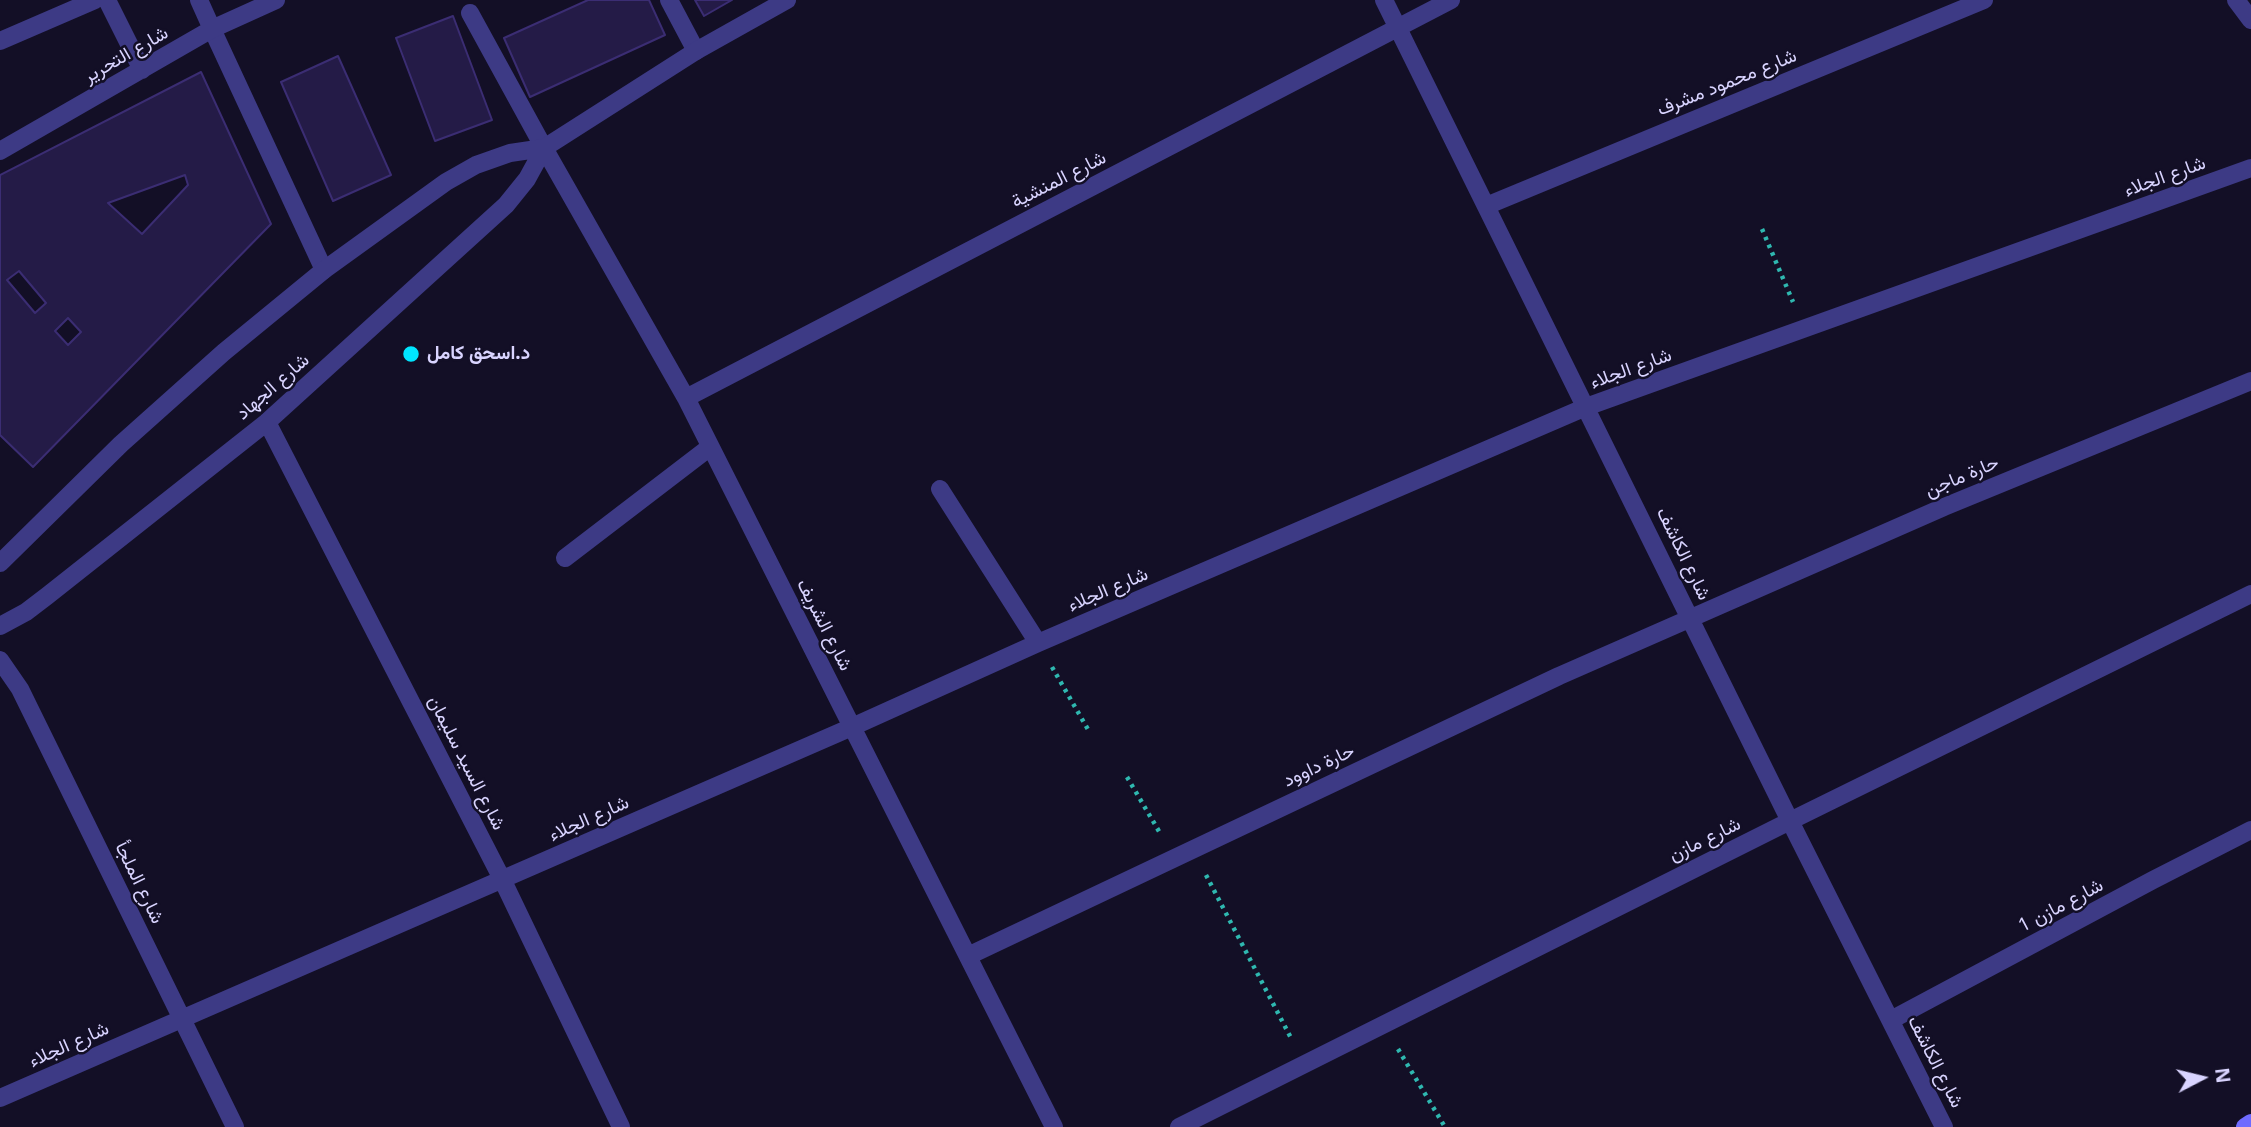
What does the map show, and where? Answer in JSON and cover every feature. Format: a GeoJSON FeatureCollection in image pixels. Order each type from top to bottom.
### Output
{"type":"FeatureCollection","features":[{"type":"Feature","properties":{"kind":"street"},"geometry":{"type":"LineString","coordinates":[[0,41],[95,0]]}},
{"type":"Feature","properties":{"kind":"street"},"geometry":{"type":"LineString","coordinates":[[107,0],[142,70]]}},
{"type":"Feature","properties":{"kind":"street"},"geometry":{"type":"LineString","coordinates":[[199,0],[324,270]]}},
{"type":"Feature","properties":{"kind":"street","name":"شارع التحرير"},"geometry":{"type":"LineString","coordinates":[[0,151],[212,29],[276,0]]}},
{"type":"Feature","properties":{"kind":"street"},"geometry":{"type":"LineString","coordinates":[[669,0],[696,51]]}},
{"type":"Feature","properties":{"kind":"street","name":"شارع الجهاد"},"geometry":{"type":"LineString","coordinates":[[0,563],[121,444],[225,352],[324,270],[446,181],[476,165],[510,153],[544,148],[696,51],[787,0]]}},
{"type":"Feature","properties":{"kind":"street","name":"شارع الكاشف"},"geometry":{"type":"LineString","coordinates":[[1384,0],[1944,1127]]}},
{"type":"Feature","properties":{"kind":"street","name":"شارع المنشية"},"geometry":{"type":"LineString","coordinates":[[686,398],[1451,0]]}},
{"type":"Feature","properties":{"kind":"street","name":"شارع محمود مشرف"},"geometry":{"type":"LineString","coordinates":[[1486,206],[1984,0]]}},
{"type":"Feature","properties":{"kind":"street"},"geometry":{"type":"LineString","coordinates":[[2236,0],[2251,20]]}},
{"type":"Feature","properties":{"kind":"street","name":"شارع الشريف"},"geometry":{"type":"LineString","coordinates":[[470,13],[686,398],[1054,1127]]}},
{"type":"Feature","properties":{"kind":"street","name":"شارع الجهاد"},"geometry":{"type":"LineString","coordinates":[[0,626],[26,612],[47,596],[267,422],[506,205],[527,179],[544,148]]}},
{"type":"Feature","properties":{"kind":"street","name":"شارع الجلاء"},"geometry":{"type":"LineString","coordinates":[[0,1098],[852,727],[1038,643],[1586,407],[2251,168]]}},
{"type":"Feature","properties":{"kind":"street","name":"حارة ماجن"},"geometry":{"type":"LineString","coordinates":[[1691,618],[1944,507],[2251,381]]}},
{"type":"Feature","properties":{"kind":"street","name":"شارع السيد سليمان"},"geometry":{"type":"LineString","coordinates":[[267,422],[502,879],[621,1127]]}},
{"type":"Feature","properties":{"kind":"street"},"geometry":{"type":"LineString","coordinates":[[565,558],[710,446]]}},
{"type":"Feature","properties":{"kind":"street"},"geometry":{"type":"LineString","coordinates":[[940,489],[1038,643]]}},
{"type":"Feature","properties":{"kind":"street","name":"شارع مازن"},"geometry":{"type":"LineString","coordinates":[[1179,1127],[2251,594]]}},
{"type":"Feature","properties":{"kind":"street","name":"حارة داوود"},"geometry":{"type":"LineString","coordinates":[[968,956],[1559,676],[1691,618]]}},
{"type":"Feature","properties":{"kind":"street","name":"شارع الملجأ"},"geometry":{"type":"LineString","coordinates":[[0,660],[20,688],[235,1127]]}},
{"type":"Feature","properties":{"kind":"street","name":"شارع مازن 1"},"geometry":{"type":"LineString","coordinates":[[1891,1020],[2251,830]]}},
{"type":"Feature","properties":{"kind":"street"},"geometry":{"type":"LineString","coordinates":[[2245,1127],[2251,1123]]}},
{"type":"Feature","properties":{"kind":"path"},"geometry":{"type":"LineString","coordinates":[[1762,229],[1804,329]]}},
{"type":"Feature","properties":{"kind":"path"},"geometry":{"type":"LineString","coordinates":[[1038,643],[1090,733]]}},
{"type":"Feature","properties":{"kind":"path"},"geometry":{"type":"LineString","coordinates":[[1127,777],[1174,858]]}},
{"type":"Feature","properties":{"kind":"path"},"geometry":{"type":"LineString","coordinates":[[1193,849],[1304,1064]]}},
{"type":"Feature","properties":{"kind":"path"},"geometry":{"type":"LineString","coordinates":[[1383,1024],[1445,1127]]}},
{"type":"Feature","properties":{"kind":"building"},"geometry":{"type":"Polygon","coordinates":[[[588,0],[649,0],[665,35],[530,97],[504,38],[588,0]]]}},
{"type":"Feature","properties":{"kind":"building"},"geometry":{"type":"Polygon","coordinates":[[[695,0],[732,0],[704,16],[695,0]]]}},
{"type":"Feature","properties":{"kind":"building"},"geometry":{"type":"Polygon","coordinates":[[[453,16],[492,120],[435,141],[396,38],[453,16]]]}},
{"type":"Feature","properties":{"kind":"building"},"geometry":{"type":"Polygon","coordinates":[[[338,56],[391,175],[333,201],[281,82],[338,56]]]}},
{"type":"Feature","properties":{"kind":"building"},"geometry":{"type":"Polygon","coordinates":[[[201,72],[271,224],[33,467],[0,435],[0,175],[201,72]],[[185,175],[108,203],[142,234],[188,185],[185,175]],[[19,271],[7,280],[35,313],[46,303],[19,271]],[[68,318],[55,331],[68,345],[81,332],[68,318]]]}},
{"type":"Feature","properties":{"kind":"place","name":"د.اسحق كامل"},"geometry":{"type":"Point","coordinates":[411,354]}}]}
